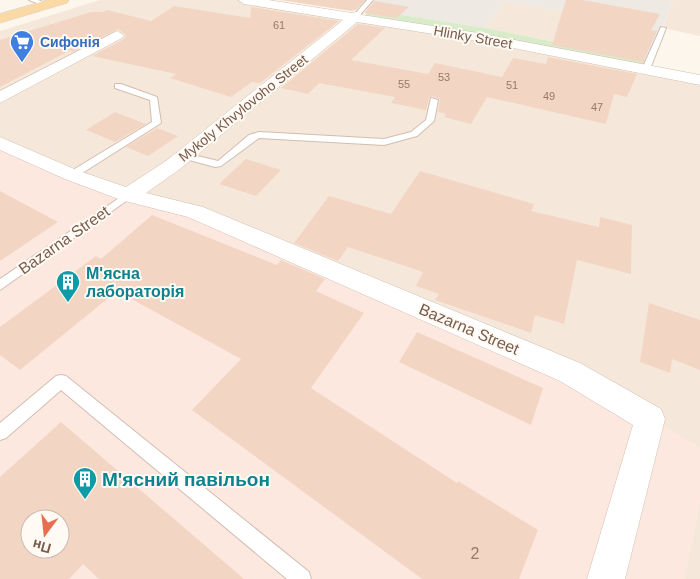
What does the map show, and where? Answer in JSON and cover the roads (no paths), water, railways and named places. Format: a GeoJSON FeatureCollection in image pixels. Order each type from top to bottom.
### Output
{"type":"FeatureCollection","features":[{"type":"Feature","properties":{"kind":"main road"},"geometry":{"type":"LineString","coordinates":[[0,19],[62,0]]}},
{"type":"Feature","properties":{"kind":"street","name":"Hlinky Street"},"geometry":{"type":"LineString","coordinates":[[244,0],[356,16],[700,80]]}},
{"type":"Feature","properties":{"kind":"street","name":"Mykoly Khvylovoho Street"},"geometry":{"type":"LineString","coordinates":[[128,196],[184,156],[356,16]]}},
{"type":"Feature","properties":{"kind":"street"},"geometry":{"type":"LineString","coordinates":[[0,98],[117,34]]}},
{"type":"Feature","properties":{"kind":"street","name":"Bazarna Street"},"geometry":{"type":"LineString","coordinates":[[0,143],[72,175],[128,196],[195,212],[213,219],[570,372],[650,419],[606,579]]}},
{"type":"Feature","properties":{"kind":"lane"},"geometry":{"type":"LineString","coordinates":[[32,0],[47,5]]}},
{"type":"Feature","properties":{"kind":"lane"},"geometry":{"type":"LineString","coordinates":[[356,16],[370,0]]}},
{"type":"Feature","properties":{"kind":"lane"},"geometry":{"type":"LineString","coordinates":[[646,69],[663,28]]}},
{"type":"Feature","properties":{"kind":"lane"},"geometry":{"type":"LineString","coordinates":[[72,175],[157,123],[154,99],[118,86]]}},
{"type":"Feature","properties":{"kind":"lane"},"geometry":{"type":"LineString","coordinates":[[184,156],[215,164],[221,163],[252,137],[259,135],[384,142],[414,134],[430,121],[434,100]]}},
{"type":"Feature","properties":{"kind":"lane","name":"Bazarna Street"},"geometry":{"type":"LineString","coordinates":[[0,285],[128,196]]}},
{"type":"Feature","properties":{"kind":"lane"},"geometry":{"type":"LineString","coordinates":[[0,433],[61,381],[302,579]]}},
{"type":"Feature","properties":{"kind":"place","name":"Сифонія"},"geometry":{"type":"Point","coordinates":[22,63]}},
{"type":"Feature","properties":{"kind":"place","name":"М'ясна лабораторія"},"geometry":{"type":"Point","coordinates":[68,303]}},
{"type":"Feature","properties":{"kind":"place","name":"М'ясний павільон"},"geometry":{"type":"Point","coordinates":[85,500]}}]}
